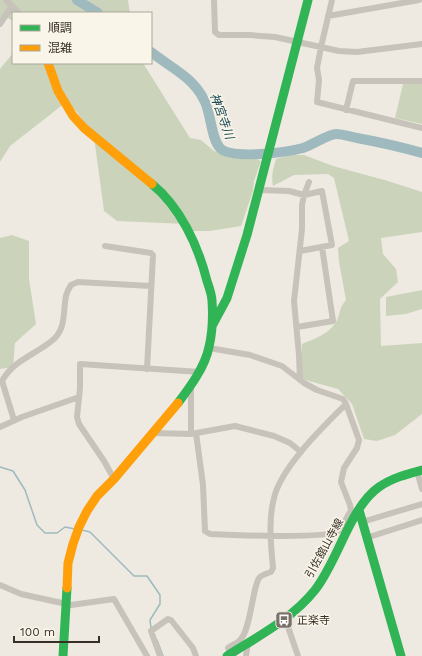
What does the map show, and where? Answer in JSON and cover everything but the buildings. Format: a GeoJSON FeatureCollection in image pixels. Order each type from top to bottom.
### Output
{"type":"FeatureCollection","features":[{"type":"Feature","properties":{"kind":"street"},"geometry":{"type":"LineString","coordinates":[[6,0],[19,12]]}},
{"type":"Feature","properties":{"kind":"street"},"geometry":{"type":"LineString","coordinates":[[214,0],[215,32],[219,35],[256,35],[275,37],[339,51],[358,52],[422,44]]}},
{"type":"Feature","properties":{"kind":"street"},"geometry":{"type":"LineString","coordinates":[[211,328],[227,298],[247,235],[308,0]]}},
{"type":"Feature","properties":{"kind":"street"},"geometry":{"type":"LineString","coordinates":[[332,0],[317,68],[319,80],[317,102],[422,128]]}},
{"type":"Feature","properties":{"kind":"street"},"geometry":{"type":"LineString","coordinates":[[328,16],[418,0]]}},
{"type":"Feature","properties":{"kind":"street"},"geometry":{"type":"LineString","coordinates":[[0,24],[12,6]]}},
{"type":"Feature","properties":{"kind":"street"},"geometry":{"type":"LineString","coordinates":[[48,64],[58,91],[73,116],[87,131],[158,189],[178,214],[192,236],[204,268],[212,300],[209,348],[200,372],[191,388],[98,496],[87,511],[79,527],[72,544],[68,563],[63,656]]}},
{"type":"Feature","properties":{"kind":"street"},"geometry":{"type":"LineString","coordinates":[[346,110],[353,81],[422,81]]}},
{"type":"Feature","properties":{"kind":"street"},"geometry":{"type":"LineString","coordinates":[[300,380],[294,301],[302,229],[302,206],[309,182]]}},
{"type":"Feature","properties":{"kind":"street"},"geometry":{"type":"LineString","coordinates":[[259,190],[289,191],[304,195],[322,192],[332,245],[300,251]]}},
{"type":"Feature","properties":{"kind":"street"},"geometry":{"type":"LineString","coordinates":[[105,246],[151,253],[153,255],[147,369]]}},
{"type":"Feature","properties":{"kind":"street"},"geometry":{"type":"LineString","coordinates":[[297,327],[332,321],[322,247]]}},
{"type":"Feature","properties":{"kind":"street"},"geometry":{"type":"LineString","coordinates":[[14,420],[2,381],[13,367],[54,339],[62,327],[66,295],[71,285],[78,282],[151,286]]}},
{"type":"Feature","properties":{"kind":"street"},"geometry":{"type":"LineString","coordinates":[[209,348],[250,355],[282,366],[300,380],[318,390],[343,399],[359,440],[357,448],[344,468],[341,482],[366,538],[401,656]]}},
{"type":"Feature","properties":{"kind":"street"},"geometry":{"type":"LineString","coordinates":[[114,479],[76,417],[80,388],[80,364],[200,372]]}},
{"type":"Feature","properties":{"kind":"street"},"geometry":{"type":"LineString","coordinates":[[191,388],[194,434],[203,485],[205,531],[210,534],[331,534],[338,531],[347,515],[357,515],[422,504]]}},
{"type":"Feature","properties":{"kind":"street"},"geometry":{"type":"LineString","coordinates":[[0,427],[14,420],[78,397]]}},
{"type":"Feature","properties":{"kind":"street"},"geometry":{"type":"LineString","coordinates":[[229,655],[228,648],[241,639],[243,634],[252,608],[257,581],[260,577],[271,572],[273,568],[270,535],[271,509],[279,484],[301,452],[346,404]]}},
{"type":"Feature","properties":{"kind":"street"},"geometry":{"type":"LineString","coordinates":[[152,433],[194,434],[235,426],[274,436],[290,443],[301,452]]}},
{"type":"Feature","properties":{"kind":"street"},"geometry":{"type":"LineString","coordinates":[[420,470],[422,488]]}},
{"type":"Feature","properties":{"kind":"street","name":"引佐舘山寺線"},"geometry":{"type":"LineString","coordinates":[[229,655],[285,618],[307,598],[322,580],[368,497],[388,482],[420,470]]}},
{"type":"Feature","properties":{"kind":"street"},"geometry":{"type":"LineString","coordinates":[[366,538],[422,520]]}},
{"type":"Feature","properties":{"kind":"street"},"geometry":{"type":"LineString","coordinates":[[0,586],[21,594],[66,604],[75,605],[114,599],[147,656]]}},
{"type":"Feature","properties":{"kind":"street"},"geometry":{"type":"LineString","coordinates":[[285,618],[298,656]]}},
{"type":"Feature","properties":{"kind":"street"},"geometry":{"type":"LineString","coordinates":[[160,656],[151,631],[168,619],[171,620],[193,648],[196,656]]}},
{"type":"Feature","properties":{"kind":"street"},"geometry":{"type":"LineString","coordinates":[[246,656],[248,642]]}},
{"type":"Feature","properties":{"kind":"green space"},"geometry":{"type":"Polygon","coordinates":[[[0,0],[128,0],[130,12],[12,12],[12,20],[6,17],[0,24],[0,0]]]}},
{"type":"Feature","properties":{"kind":"green space"},"geometry":{"type":"Polygon","coordinates":[[[12,54],[12,64],[144,64],[190,138],[201,140],[214,151],[231,155],[244,154],[261,161],[241,226],[210,231],[192,231],[186,224],[117,221],[104,211],[94,137],[76,111],[63,97],[65,103],[10,146],[0,162],[0,69],[12,54]]]}},
{"type":"Feature","properties":{"kind":"green space"},"geometry":{"type":"Polygon","coordinates":[[[403,84],[422,84],[422,124],[395,118],[403,84]]]}},
{"type":"Feature","properties":{"kind":"green space"},"geometry":{"type":"Polygon","coordinates":[[[290,155],[304,155],[333,166],[422,192],[422,232],[381,238],[383,254],[396,269],[398,282],[380,299],[381,346],[422,343],[422,414],[395,435],[377,441],[364,439],[352,404],[338,389],[302,379],[302,344],[321,336],[333,326],[346,300],[338,248],[349,241],[334,178],[328,174],[294,175],[273,186],[272,179],[276,159],[290,155]]]}},
{"type":"Feature","properties":{"kind":"green space"},"geometry":{"type":"Polygon","coordinates":[[[12,235],[29,241],[29,279],[36,324],[15,343],[13,367],[0,369],[0,238],[12,235]]]}},
{"type":"Feature","properties":{"kind":"green space"},"geometry":{"type":"Polygon","coordinates":[[[422,290],[422,309],[406,314],[386,316],[386,297],[422,290]]]}},
{"type":"Feature","properties":{"kind":"waterway","name":"神宮寺川"},"geometry":{"type":"LineString","coordinates":[[77,0],[96,12]]}},
{"type":"Feature","properties":{"kind":"waterway","name":"神宮寺川"},"geometry":{"type":"LineString","coordinates":[[152,53],[194,85],[206,105],[217,144],[226,152],[236,154],[260,154],[285,151],[303,148],[336,134],[422,153]]}},
{"type":"Feature","properties":{"kind":"waterway"},"geometry":{"type":"LineString","coordinates":[[0,467],[13,471],[25,490],[37,525],[45,533],[57,533],[65,527],[75,529]]}},
{"type":"Feature","properties":{"kind":"waterway"},"geometry":{"type":"LineString","coordinates":[[82,530],[90,532],[134,576],[147,576],[160,595],[160,604],[150,620],[151,628]]}},
{"type":"Feature","properties":{"kind":"waterway"},"geometry":{"type":"LineString","coordinates":[[157,640],[163,656]]}},
{"type":"Feature","properties":{"kind":"traffic: fast"},"geometry":{"type":"LineString","coordinates":[[212,326],[227,298],[247,235],[308,0]]}},
{"type":"Feature","properties":{"kind":"traffic: fast"},"geometry":{"type":"LineString","coordinates":[[152,184],[171,204],[187,228],[199,254],[212,299],[212,330],[207,354],[196,376],[178,403]]}},
{"type":"Feature","properties":{"kind":"traffic: fast"},"geometry":{"type":"LineString","coordinates":[[227,656],[285,619],[315,590],[331,564],[360,507],[369,496],[389,481],[422,470]]}},
{"type":"Feature","properties":{"kind":"traffic: fast"},"geometry":{"type":"LineString","coordinates":[[359,510],[401,656]]}},
{"type":"Feature","properties":{"kind":"traffic: fast"},"geometry":{"type":"LineString","coordinates":[[63,656],[67,588]]}},
{"type":"Feature","properties":{"kind":"traffic: slow"},"geometry":{"type":"LineString","coordinates":[[48,64],[58,91],[73,116],[84,128],[152,184]]}},
{"type":"Feature","properties":{"kind":"traffic: slow"},"geometry":{"type":"LineString","coordinates":[[67,588],[68,563],[79,527],[87,511],[97,496],[114,479],[178,403]]}},
{"type":"Feature","properties":{"kind":"place","name":"正楽寺"},"geometry":{"type":"Point","coordinates":[284,620]}}]}
